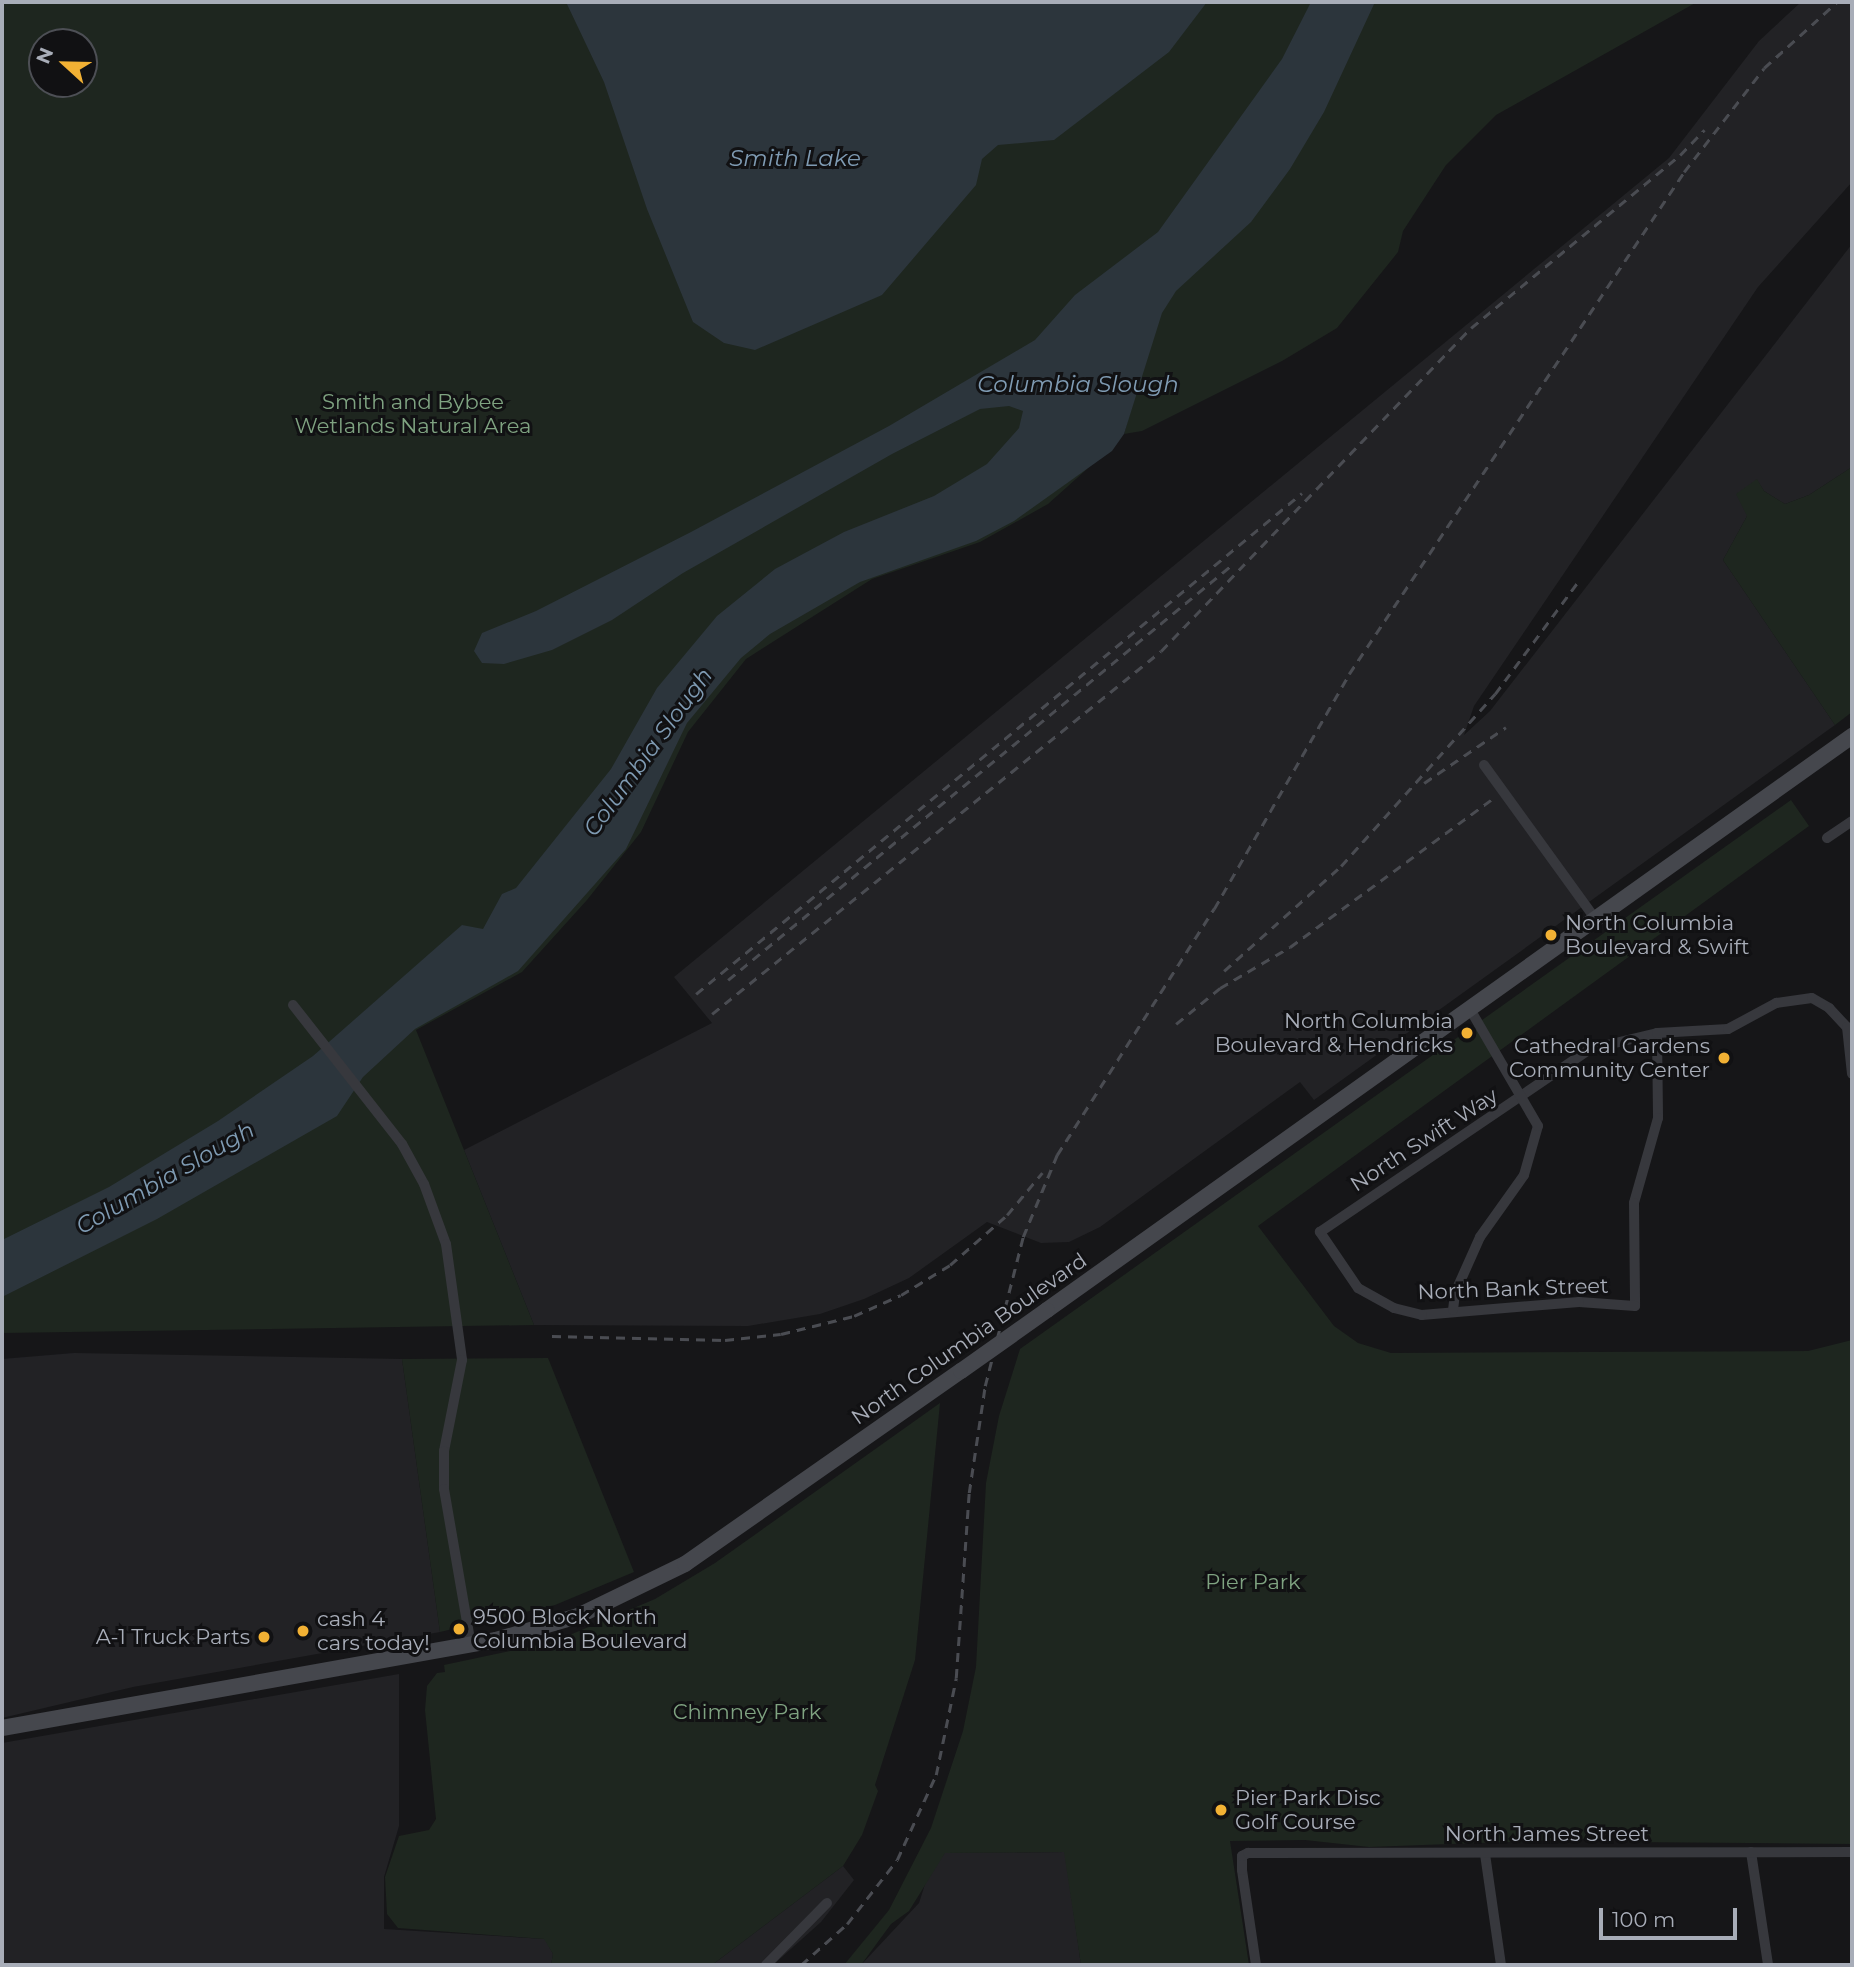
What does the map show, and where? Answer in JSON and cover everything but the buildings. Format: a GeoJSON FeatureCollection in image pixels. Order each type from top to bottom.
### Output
{"type":"FeatureCollection","features":[{"type":"Feature","properties":{"kind":"main road","name":"North Columbia Boulevard"},"geometry":{"type":"LineString","coordinates":[[2,1728],[471,1645],[578,1616],[662,1577],[961,1371],[1471,1011],[1852,736]]}},
{"type":"Feature","properties":{"kind":"street"},"geometry":{"type":"LineString","coordinates":[[1484,765],[1597,921]]}},
{"type":"Feature","properties":{"kind":"street"},"geometry":{"type":"LineString","coordinates":[[1827,838],[1852,821]]}},
{"type":"Feature","properties":{"kind":"street","name":"North Swift Way"},"geometry":{"type":"LineString","coordinates":[[1320,1232],[1590,1049],[1657,1033],[1728,1029],[1776,1003],[1812,998],[1847,1027],[1852,1074]]}},
{"type":"Feature","properties":{"kind":"street"},"geometry":{"type":"LineString","coordinates":[[293,1005],[384,1120],[414,1163],[435,1208],[457,1301],[463,1360],[444,1451],[444,1489],[471,1645]]}},
{"type":"Feature","properties":{"kind":"street"},"geometry":{"type":"LineString","coordinates":[[1453,1310],[1455,1293],[1480,1237],[1521,1180],[1538,1134],[1536,1120],[1471,1011]]}},
{"type":"Feature","properties":{"kind":"street","name":"North Bank Street"},"geometry":{"type":"LineString","coordinates":[[1320,1232],[1365,1295],[1422,1315],[1453,1310],[1579,1302],[1635,1306],[1634,1203],[1658,1118],[1657,1033]]}},
{"type":"Feature","properties":{"kind":"street"},"geometry":{"type":"LineString","coordinates":[[1751,1852],[1768,1965]]}},
{"type":"Feature","properties":{"kind":"street","name":"North James Street"},"geometry":{"type":"LineString","coordinates":[[1256,1965],[1242,1856],[1852,1852]]}},
{"type":"Feature","properties":{"kind":"street"},"geometry":{"type":"LineString","coordinates":[[1485,1854],[1501,1965]]}},
{"type":"Feature","properties":{"kind":"street"},"geometry":{"type":"LineString","coordinates":[[766,1965],[827,1903]]}},
{"type":"Feature","properties":{"kind":"shaded area"},"geometry":{"type":"Polygon","coordinates":[[[1801,2],[1852,2],[1852,182],[1758,287],[1474,706],[1464,735],[1490,711],[1852,244],[1852,467],[1809,495],[1785,504],[1764,491],[1757,480],[1747,516],[1723,560],[1835,725],[1314,1100],[1300,1082],[1100,1227],[1069,1242],[1041,1243],[987,1222],[909,1278],[864,1299],[820,1314],[748,1326],[534,1325],[464,1150],[712,1023],[674,977],[1669,158],[1759,41],[1801,2]]]}},
{"type":"Feature","properties":{"kind":"shaded area"},"geometry":{"type":"Polygon","coordinates":[[[74,1353],[402,1359],[440,1632],[133,1687],[2,1718],[2,1359],[74,1353]]]}},
{"type":"Feature","properties":{"kind":"shaded area"},"geometry":{"type":"Polygon","coordinates":[[[399,1674],[399,1826],[384,1877],[384,1929],[545,1939],[553,1954],[551,1965],[2,1965],[2,1743],[399,1674]]]}},
{"type":"Feature","properties":{"kind":"shaded area"},"geometry":{"type":"Polygon","coordinates":[[[1065,1852],[1081,1965],[861,1965],[919,1903],[935,1853],[1065,1852]]]}},
{"type":"Feature","properties":{"kind":"shaded area"},"geometry":{"type":"Polygon","coordinates":[[[843,1866],[854,1880],[821,1922],[773,1965],[712,1965],[843,1866]]]}},
{"type":"Feature","properties":{"kind":"green space","name":"Smith and Bybee Wetlands Natural Area"},"geometry":{"type":"Polygon","coordinates":[[[2,2],[1697,2],[1496,115],[1446,165],[1403,231],[1398,252],[1337,328],[1282,361],[1142,431],[1124,434],[1132,405],[1086,470],[1048,504],[980,542],[872,579],[746,659],[688,732],[641,832],[587,900],[522,972],[416,1030],[534,1325],[2,1333],[2,2]]]}},
{"type":"Feature","properties":{"kind":"green space"},"geometry":{"type":"Polygon","coordinates":[[[1852,467],[1852,712],[1835,725],[1723,560],[1747,516],[1736,494],[1757,479],[1764,491],[1785,504],[1809,495],[1852,467]]]}},
{"type":"Feature","properties":{"kind":"green space","name":"Pier Park"},"geometry":{"type":"Polygon","coordinates":[[[1791,800],[1809,826],[1258,1226],[1334,1326],[1358,1343],[1391,1353],[1808,1351],[1852,1340],[1852,1844],[1626,1842],[1616,1838],[1369,1847],[1305,1840],[1230,1841],[1249,1965],[1081,1965],[1064,1852],[945,1853],[909,1911],[891,1924],[861,1965],[844,1965],[889,1910],[931,1828],[963,1731],[976,1667],[986,1483],[999,1416],[1020,1349],[1791,800]]]}},
{"type":"Feature","properties":{"kind":"green space"},"geometry":{"type":"Polygon","coordinates":[[[548,1358],[634,1572],[555,1605],[440,1632],[402,1359],[548,1358]]]}},
{"type":"Feature","properties":{"kind":"green space","name":"Chimney Park"},"geometry":{"type":"Polygon","coordinates":[[[940,1403],[915,1660],[875,1785],[878,1791],[862,1835],[843,1866],[712,1965],[551,1965],[553,1954],[544,1939],[398,1928],[387,1914],[385,1877],[399,1836],[429,1830],[436,1819],[425,1710],[427,1686],[437,1673],[445,1672],[444,1665],[553,1642],[655,1599],[715,1563],[940,1403]]]}},
{"type":"Feature","properties":{"kind":"water","name":"Smith Lake"},"geometry":{"type":"Polygon","coordinates":[[[566,2],[1207,2],[1169,52],[1054,140],[998,145],[982,159],[976,185],[882,295],[755,350],[724,343],[693,322],[647,209],[604,82],[566,2]]]}},
{"type":"Feature","properties":{"kind":"water","name":"Columbia Slough"},"geometry":{"type":"Polygon","coordinates":[[[1311,2],[1375,2],[1324,112],[1290,169],[1251,222],[1176,291],[1162,313],[1124,434],[1112,451],[1014,521],[976,541],[860,582],[770,634],[741,658],[687,723],[626,849],[518,971],[415,1029],[363,1077],[337,1116],[157,1219],[2,1297],[2,1240],[109,1187],[218,1121],[313,1056],[462,925],[483,929],[502,894],[516,888],[611,769],[657,688],[717,616],[775,569],[844,532],[934,496],[987,464],[1019,428],[1023,411],[1009,406],[980,409],[892,454],[683,573],[612,620],[552,650],[504,664],[482,663],[474,651],[482,633],[536,611],[691,532],[889,426],[1035,340],[1075,295],[1158,232],[1282,59],[1311,2]]]}},
{"type":"Feature","properties":{"kind":"railway"},"geometry":{"type":"LineString","coordinates":[[801,1965],[847,1924],[897,1860],[936,1775],[956,1678],[969,1493],[985,1386],[1023,1237],[1057,1155],[1214,909],[1349,674],[1684,172],[1764,68],[1837,2]]}},
{"type":"Feature","properties":{"kind":"railway"},"geometry":{"type":"LineString","coordinates":[[712,1014],[1161,651],[1471,328],[1680,155],[1704,130]]}},
{"type":"Feature","properties":{"kind":"railway"},"geometry":{"type":"LineString","coordinates":[[696,994],[1302,493]]}},
{"type":"Feature","properties":{"kind":"railway"},"geometry":{"type":"LineString","coordinates":[[728,980],[1233,564]]}},
{"type":"Feature","properties":{"kind":"railway"},"geometry":{"type":"LineString","coordinates":[[1224,971],[1341,866],[1495,694],[1578,582]]}},
{"type":"Feature","properties":{"kind":"railway"},"geometry":{"type":"LineString","coordinates":[[1424,783],[1506,727]]}},
{"type":"Feature","properties":{"kind":"railway"},"geometry":{"type":"LineString","coordinates":[[1176,1024],[1220,988],[1290,947],[1491,800]]}},
{"type":"Feature","properties":{"kind":"railway"},"geometry":{"type":"LineString","coordinates":[[552,1336],[725,1340],[781,1334],[854,1316],[901,1295],[950,1265],[1007,1215],[1042,1173]]}},
{"type":"Feature","properties":{"kind":"place","name":"North Columbia Boulevard & Swift"},"geometry":{"type":"Point","coordinates":[1551,935]}},
{"type":"Feature","properties":{"kind":"place","name":"North Columbia Boulevard & Hendricks"},"geometry":{"type":"Point","coordinates":[1467,1033]}},
{"type":"Feature","properties":{"kind":"place","name":"Cathedral Gardens Community Center"},"geometry":{"type":"Point","coordinates":[1724,1058]}},
{"type":"Feature","properties":{"kind":"place","name":"9500 Block North Columbia Boulevard"},"geometry":{"type":"Point","coordinates":[459,1629]}},
{"type":"Feature","properties":{"kind":"place","name":"cash 4 cars today!"},"geometry":{"type":"Point","coordinates":[303,1631]}},
{"type":"Feature","properties":{"kind":"place","name":"A-1 Truck Parts"},"geometry":{"type":"Point","coordinates":[264,1637]}},
{"type":"Feature","properties":{"kind":"place","name":"Pier Park Disc Golf Course"},"geometry":{"type":"Point","coordinates":[1221,1810]}}]}
